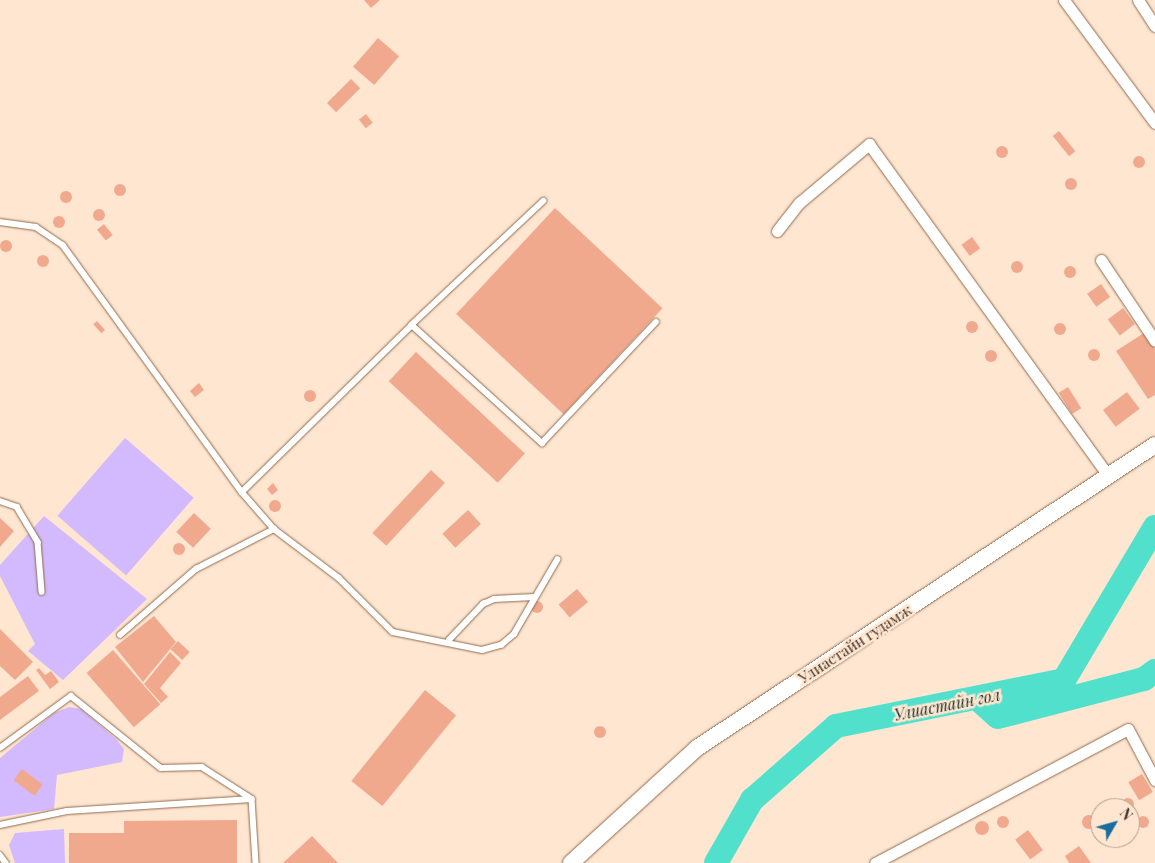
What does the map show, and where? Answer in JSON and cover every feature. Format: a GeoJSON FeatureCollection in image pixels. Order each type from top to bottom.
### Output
{"type":"FeatureCollection","features":[{"type":"Feature","properties":{"kind":"main road","name":"Улиастайн гудамж"},"geometry":{"type":"LineString","coordinates":[[571,863],[697,748],[1155,445]]}},
{"type":"Feature","properties":{"kind":"street"},"geometry":{"type":"LineString","coordinates":[[1064,0],[1155,123]]}},
{"type":"Feature","properties":{"kind":"street"},"geometry":{"type":"LineString","coordinates":[[1138,0],[1155,26]]}},
{"type":"Feature","properties":{"kind":"street"},"geometry":{"type":"LineString","coordinates":[[777,231],[799,203],[868,144],[1109,477]]}},
{"type":"Feature","properties":{"kind":"street"},"geometry":{"type":"LineString","coordinates":[[1101,260],[1155,341]]}},
{"type":"Feature","properties":{"kind":"street"},"geometry":{"type":"LineString","coordinates":[[874,863],[1128,729],[1155,780]]}},
{"type":"Feature","properties":{"kind":"lane"},"geometry":{"type":"LineString","coordinates":[[242,492],[412,325],[544,201]]}},
{"type":"Feature","properties":{"kind":"lane"},"geometry":{"type":"LineString","coordinates":[[0,222],[36,227],[63,246],[242,492],[274,529],[340,578],[393,632],[416,640],[449,640],[482,650],[501,645],[514,634],[557,560]]}},
{"type":"Feature","properties":{"kind":"lane"},"geometry":{"type":"LineString","coordinates":[[412,325],[542,443],[656,322]]}},
{"type":"Feature","properties":{"kind":"lane"},"geometry":{"type":"LineString","coordinates":[[0,501],[17,507],[38,542],[42,592]]}},
{"type":"Feature","properties":{"kind":"lane"},"geometry":{"type":"LineString","coordinates":[[120,635],[196,568],[274,529]]}},
{"type":"Feature","properties":{"kind":"lane"},"geometry":{"type":"LineString","coordinates":[[449,640],[483,604],[494,599],[534,597]]}},
{"type":"Feature","properties":{"kind":"lane"},"geometry":{"type":"LineString","coordinates":[[0,748],[71,696],[161,768],[202,767],[252,799]]}},
{"type":"Feature","properties":{"kind":"lane"},"geometry":{"type":"LineString","coordinates":[[0,825],[67,811],[252,799]]}},
{"type":"Feature","properties":{"kind":"lane"},"geometry":{"type":"LineString","coordinates":[[252,799],[256,863]]}},
{"type":"Feature","properties":{"kind":"lane"},"geometry":{"type":"LineString","coordinates":[[0,854],[6,863]]}},
{"type":"Feature","properties":{"kind":"shaded area"},"geometry":{"type":"Polygon","coordinates":[[[125,438],[194,498],[126,575],[57,516],[125,438]]]}},
{"type":"Feature","properties":{"kind":"shaded area"},"geometry":{"type":"Polygon","coordinates":[[[44,516],[147,599],[63,680],[28,651],[35,644],[0,576],[0,565],[44,516]]]}},
{"type":"Feature","properties":{"kind":"shaded area"},"geometry":{"type":"Polygon","coordinates":[[[69,707],[81,709],[116,739],[124,749],[122,762],[57,775],[54,809],[0,817],[0,758],[54,713],[69,707]]]}},
{"type":"Feature","properties":{"kind":"shaded area"},"geometry":{"type":"Polygon","coordinates":[[[64,829],[65,863],[15,863],[9,845],[15,833],[64,829]]]}},
{"type":"Feature","properties":{"kind":"building"},"geometry":{"type":"Polygon","coordinates":[[[364,0],[380,0],[371,8],[364,0]]]}},
{"type":"Feature","properties":{"kind":"building"},"geometry":{"type":"Polygon","coordinates":[[[378,38],[399,56],[374,85],[353,67],[378,38]]]}},
{"type":"Feature","properties":{"kind":"building"},"geometry":{"type":"Polygon","coordinates":[[[351,79],[360,88],[336,112],[327,103],[351,79]]]}},
{"type":"Feature","properties":{"kind":"building"},"geometry":{"type":"Polygon","coordinates":[[[366,114],[373,123],[366,128],[359,120],[366,114]]]}},
{"type":"Feature","properties":{"kind":"building"},"geometry":{"type":"Polygon","coordinates":[[[1059,131],[1075,151],[1069,156],[1053,136],[1059,131]]]}},
{"type":"Feature","properties":{"kind":"building"},"geometry":{"type":"Polygon","coordinates":[[[1000,146],[1004,146],[1008,152],[1004,158],[1000,158],[996,154],[996,150],[1000,146]]]}},
{"type":"Feature","properties":{"kind":"building"},"geometry":{"type":"Polygon","coordinates":[[[1137,156],[1141,156],[1145,162],[1141,168],[1137,168],[1133,164],[1133,160],[1137,156]]]}},
{"type":"Feature","properties":{"kind":"building"},"geometry":{"type":"Polygon","coordinates":[[[1069,178],[1073,178],[1077,184],[1073,190],[1069,190],[1065,186],[1065,182],[1069,178]]]}},
{"type":"Feature","properties":{"kind":"building"},"geometry":{"type":"Polygon","coordinates":[[[118,184],[122,184],[126,190],[122,196],[118,196],[114,192],[114,188],[118,184]]]}},
{"type":"Feature","properties":{"kind":"building"},"geometry":{"type":"Polygon","coordinates":[[[64,191],[68,191],[72,197],[68,203],[64,203],[60,199],[60,195],[64,191]]]}},
{"type":"Feature","properties":{"kind":"building"},"geometry":{"type":"Polygon","coordinates":[[[555,208],[663,308],[564,414],[456,314],[555,208]]]}},
{"type":"Feature","properties":{"kind":"building"},"geometry":{"type":"Polygon","coordinates":[[[97,209],[101,209],[105,215],[101,221],[97,221],[93,217],[93,213],[97,209]]]}},
{"type":"Feature","properties":{"kind":"building"},"geometry":{"type":"Polygon","coordinates":[[[57,216],[61,216],[65,222],[61,228],[57,228],[53,224],[53,220],[57,216]]]}},
{"type":"Feature","properties":{"kind":"building"},"geometry":{"type":"Polygon","coordinates":[[[104,224],[113,235],[106,241],[97,230],[104,224]]]}},
{"type":"Feature","properties":{"kind":"building"},"geometry":{"type":"Polygon","coordinates":[[[972,237],[980,248],[970,256],[961,245],[972,237]]]}},
{"type":"Feature","properties":{"kind":"building"},"geometry":{"type":"Polygon","coordinates":[[[4,240],[8,240],[12,246],[8,252],[4,252],[0,248],[0,244],[4,240]]]}},
{"type":"Feature","properties":{"kind":"building"},"geometry":{"type":"Polygon","coordinates":[[[41,255],[45,255],[49,261],[45,267],[41,267],[37,263],[37,259],[41,255]]]}},
{"type":"Feature","properties":{"kind":"building"},"geometry":{"type":"Polygon","coordinates":[[[1015,261],[1019,261],[1023,267],[1019,273],[1015,273],[1011,269],[1011,265],[1015,261]]]}},
{"type":"Feature","properties":{"kind":"building"},"geometry":{"type":"Polygon","coordinates":[[[1068,266],[1072,266],[1076,272],[1072,278],[1068,278],[1064,274],[1064,270],[1068,266]]]}},
{"type":"Feature","properties":{"kind":"building"},"geometry":{"type":"Polygon","coordinates":[[[1101,284],[1110,297],[1096,307],[1087,294],[1101,284]]]}},
{"type":"Feature","properties":{"kind":"building"},"geometry":{"type":"Polygon","coordinates":[[[1123,308],[1135,324],[1120,335],[1108,319],[1123,308]]]}},
{"type":"Feature","properties":{"kind":"building"},"geometry":{"type":"Polygon","coordinates":[[[97,321],[105,330],[101,333],[93,324],[97,321]]]}},
{"type":"Feature","properties":{"kind":"building"},"geometry":{"type":"Polygon","coordinates":[[[970,321],[974,321],[978,327],[974,333],[970,333],[966,329],[966,325],[970,321]]]}},
{"type":"Feature","properties":{"kind":"building"},"geometry":{"type":"Polygon","coordinates":[[[1058,323],[1062,323],[1066,329],[1062,335],[1058,335],[1054,331],[1054,327],[1058,323]]]}},
{"type":"Feature","properties":{"kind":"building"},"geometry":{"type":"Polygon","coordinates":[[[1144,333],[1155,349],[1155,395],[1148,399],[1116,351],[1144,333]]]}},
{"type":"Feature","properties":{"kind":"building"},"geometry":{"type":"Polygon","coordinates":[[[1092,349],[1096,349],[1100,355],[1096,361],[1092,361],[1088,357],[1088,353],[1092,349]]]}},
{"type":"Feature","properties":{"kind":"building"},"geometry":{"type":"Polygon","coordinates":[[[989,350],[993,350],[997,356],[993,362],[989,362],[985,358],[985,354],[989,350]]]}},
{"type":"Feature","properties":{"kind":"building"},"geometry":{"type":"Polygon","coordinates":[[[416,352],[525,454],[498,483],[389,381],[416,352]]]}},
{"type":"Feature","properties":{"kind":"building"},"geometry":{"type":"Polygon","coordinates":[[[199,383],[204,390],[195,397],[190,391],[199,383]]]}},
{"type":"Feature","properties":{"kind":"building"},"geometry":{"type":"Polygon","coordinates":[[[1068,387],[1081,408],[1072,414],[1059,393],[1068,387]]]}},
{"type":"Feature","properties":{"kind":"building"},"geometry":{"type":"Polygon","coordinates":[[[308,390],[312,390],[316,396],[312,402],[308,402],[304,398],[304,394],[308,390]]]}},
{"type":"Feature","properties":{"kind":"building"},"geometry":{"type":"Polygon","coordinates":[[[1127,392],[1140,409],[1116,427],[1103,410],[1127,392]]]}},
{"type":"Feature","properties":{"kind":"building"},"geometry":{"type":"Polygon","coordinates":[[[431,470],[445,483],[386,546],[372,533],[431,470]]]}},
{"type":"Feature","properties":{"kind":"building"},"geometry":{"type":"Polygon","coordinates":[[[273,483],[278,490],[272,495],[267,489],[273,483]]]}},
{"type":"Feature","properties":{"kind":"building"},"geometry":{"type":"Polygon","coordinates":[[[273,500],[277,500],[281,506],[277,512],[273,512],[269,508],[269,504],[273,500]]]}},
{"type":"Feature","properties":{"kind":"building"},"geometry":{"type":"Polygon","coordinates":[[[468,510],[481,524],[455,548],[442,534],[468,510]]]}},
{"type":"Feature","properties":{"kind":"building"},"geometry":{"type":"Polygon","coordinates":[[[194,513],[211,529],[193,548],[176,532],[194,513]]]}},
{"type":"Feature","properties":{"kind":"building"},"geometry":{"type":"Polygon","coordinates":[[[0,518],[14,531],[0,547],[0,518]]]}},
{"type":"Feature","properties":{"kind":"building"},"geometry":{"type":"Polygon","coordinates":[[[177,543],[181,543],[185,549],[181,555],[177,555],[173,551],[173,547],[177,543]]]}},
{"type":"Feature","properties":{"kind":"building"},"geometry":{"type":"Polygon","coordinates":[[[577,589],[588,602],[570,617],[559,604],[577,589]]]}},
{"type":"Feature","properties":{"kind":"building"},"geometry":{"type":"Polygon","coordinates":[[[537,601],[543,607],[537,613],[531,607],[537,601]]]}},
{"type":"Feature","properties":{"kind":"building"},"geometry":{"type":"Polygon","coordinates":[[[154,616],[176,642],[143,682],[115,647],[154,616]]]}},
{"type":"Feature","properties":{"kind":"building"},"geometry":{"type":"Polygon","coordinates":[[[0,629],[33,662],[15,680],[0,666],[0,629]]]}},
{"type":"Feature","properties":{"kind":"building"},"geometry":{"type":"Polygon","coordinates":[[[178,641],[190,652],[182,660],[170,649],[178,641]]]}},
{"type":"Feature","properties":{"kind":"building"},"geometry":{"type":"Polygon","coordinates":[[[113,650],[160,704],[134,727],[87,673],[113,650]]]}},
{"type":"Feature","properties":{"kind":"building"},"geometry":{"type":"Polygon","coordinates":[[[170,652],[181,663],[160,688],[168,697],[161,703],[144,684],[170,652]]]}},
{"type":"Feature","properties":{"kind":"building"},"geometry":{"type":"Polygon","coordinates":[[[39,668],[45,675],[51,671],[59,682],[50,689],[36,670],[39,668]]]}},
{"type":"Feature","properties":{"kind":"building"},"geometry":{"type":"Polygon","coordinates":[[[28,676],[39,691],[0,720],[0,697],[28,676]]]}},
{"type":"Feature","properties":{"kind":"building"},"geometry":{"type":"Polygon","coordinates":[[[425,690],[456,715],[382,806],[351,781],[425,690]]]}},
{"type":"Feature","properties":{"kind":"building"},"geometry":{"type":"Polygon","coordinates":[[[598,726],[602,726],[606,732],[602,738],[598,738],[594,734],[594,730],[598,726]]]}},
{"type":"Feature","properties":{"kind":"building"},"geometry":{"type":"Polygon","coordinates":[[[22,769],[43,785],[34,796],[14,780],[22,769]]]}},
{"type":"Feature","properties":{"kind":"building"},"geometry":{"type":"Polygon","coordinates":[[[1142,774],[1153,792],[1140,800],[1128,782],[1142,774]]]}},
{"type":"Feature","properties":{"kind":"building"},"geometry":{"type":"Polygon","coordinates":[[[1089,815],[1089,829],[1084,827],[1082,822],[1084,817],[1089,815]]]}},
{"type":"Feature","properties":{"kind":"building"},"geometry":{"type":"Polygon","coordinates":[[[1003,816],[1009,822],[1003,828],[997,822],[1003,816]]]}},
{"type":"Feature","properties":{"kind":"building"},"geometry":{"type":"Polygon","coordinates":[[[1143,816],[1148,820],[1147,826],[1143,828],[1140,826],[1140,818],[1143,816]]]}},
{"type":"Feature","properties":{"kind":"building"},"geometry":{"type":"Polygon","coordinates":[[[237,820],[237,863],[69,863],[69,833],[124,833],[124,821],[237,820]]]}},
{"type":"Feature","properties":{"kind":"building"},"geometry":{"type":"Polygon","coordinates":[[[982,821],[987,823],[989,828],[987,833],[982,835],[977,833],[975,828],[977,823],[982,821]]]}},
{"type":"Feature","properties":{"kind":"building"},"geometry":{"type":"Polygon","coordinates":[[[1028,830],[1043,850],[1030,860],[1015,840],[1028,830]]]}},
{"type":"Feature","properties":{"kind":"building"},"geometry":{"type":"Polygon","coordinates":[[[312,836],[338,863],[283,863],[312,836]]]}},
{"type":"Feature","properties":{"kind":"building"},"geometry":{"type":"Polygon","coordinates":[[[1079,846],[1091,863],[1069,863],[1065,856],[1079,846]]]}},
{"type":"Feature","properties":{"kind":"waterway","name":"Улиастайн гол"},"geometry":{"type":"LineString","coordinates":[[716,863],[752,800],[836,726],[1064,680],[1155,527]]}},
{"type":"Feature","properties":{"kind":"waterway"},"geometry":{"type":"LineString","coordinates":[[979,700],[998,717],[1144,679],[1155,671]]}}]}
